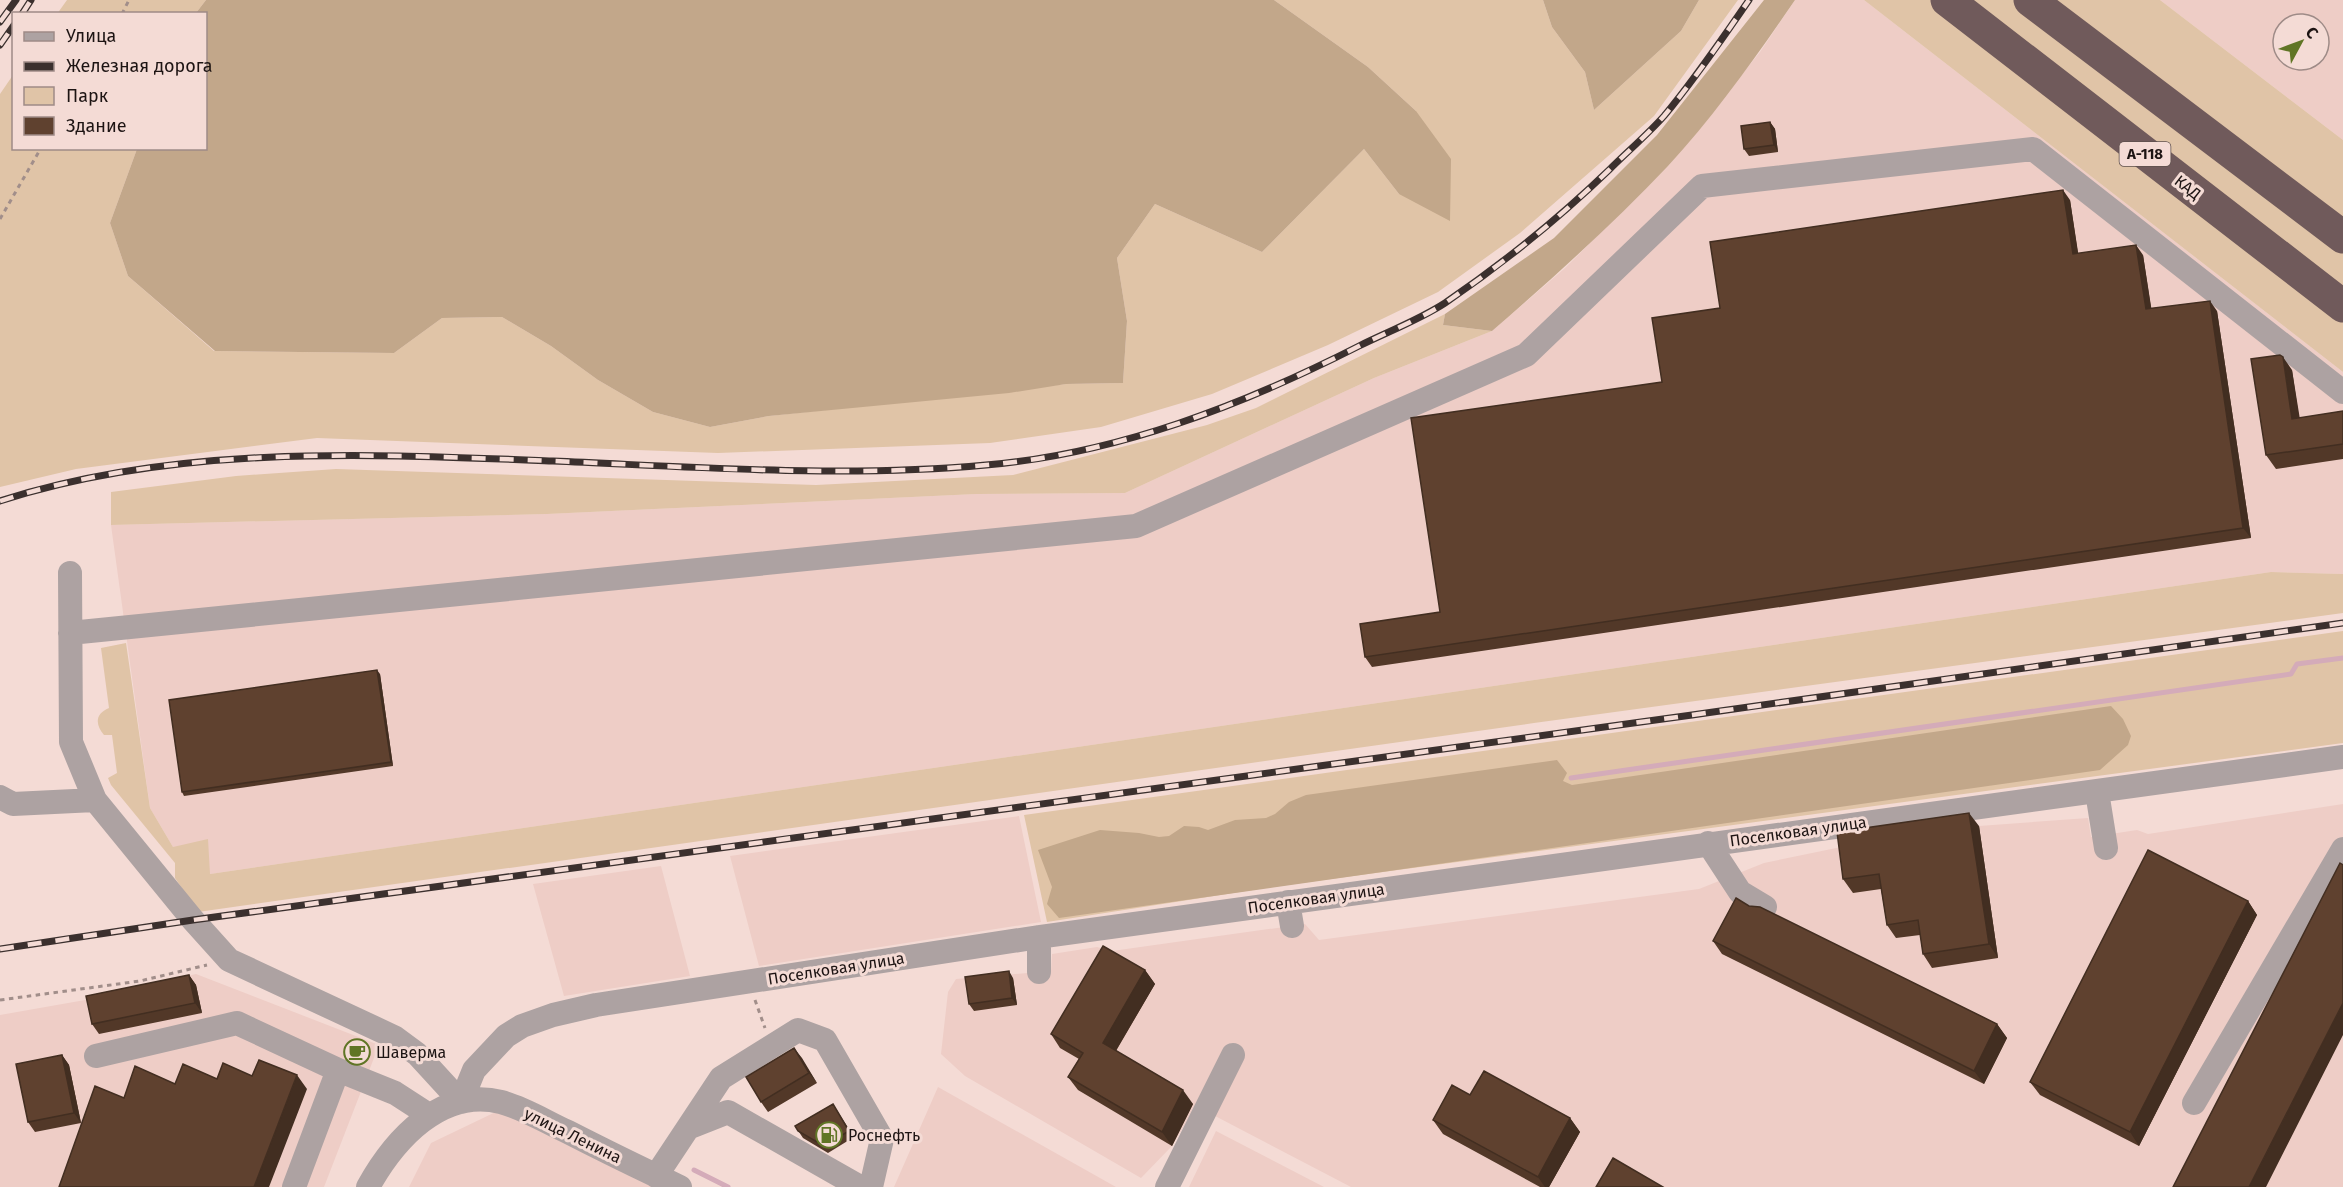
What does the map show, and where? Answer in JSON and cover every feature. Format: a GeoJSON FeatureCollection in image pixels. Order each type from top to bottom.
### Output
{"type":"FeatureCollection","features":[{"type":"Feature","properties":{"kind":"highway","name":"КАД"},"geometry":{"type":"LineString","coordinates":[[1947,0],[2343,306]]}},
{"type":"Feature","properties":{"kind":"highway"},"geometry":{"type":"LineString","coordinates":[[2030,0],[2343,237]]}},
{"type":"Feature","properties":{"kind":"street"},"geometry":{"type":"LineString","coordinates":[[70,633],[1136,526],[1526,355],[1702,186],[2033,149],[2343,392]]}},
{"type":"Feature","properties":{"kind":"street"},"geometry":{"type":"LineString","coordinates":[[70,573],[70,742],[95,800],[193,920],[229,960],[394,1037],[417,1054],[461,1102],[429,1115],[414,1127],[382,1162],[368,1187]]}},
{"type":"Feature","properties":{"kind":"street","name":"Поселковая улица"},"geometry":{"type":"LineString","coordinates":[[461,1102],[474,1070],[506,1036],[522,1026],[553,1015],[596,1005],[1039,937],[2343,757]]}},
{"type":"Feature","properties":{"kind":"street"},"geometry":{"type":"LineString","coordinates":[[2097,792],[2106,848]]}},
{"type":"Feature","properties":{"kind":"street"},"geometry":{"type":"LineString","coordinates":[[0,797],[13,804],[95,800]]}},
{"type":"Feature","properties":{"kind":"street"},"geometry":{"type":"LineString","coordinates":[[1708,843],[1735,900],[1765,907]]}},
{"type":"Feature","properties":{"kind":"street"},"geometry":{"type":"LineString","coordinates":[[2194,1103],[2343,849]]}},
{"type":"Feature","properties":{"kind":"street"},"geometry":{"type":"LineString","coordinates":[[1288,902],[1292,926]]}},
{"type":"Feature","properties":{"kind":"street"},"geometry":{"type":"LineString","coordinates":[[1039,937],[1039,972]]}},
{"type":"Feature","properties":{"kind":"street"},"geometry":{"type":"LineString","coordinates":[[96,1056],[237,1023],[338,1070],[395,1093],[429,1115]]}},
{"type":"Feature","properties":{"kind":"street"},"geometry":{"type":"LineString","coordinates":[[656,1176],[721,1078],[798,1030],[825,1040],[882,1139],[871,1187]]}},
{"type":"Feature","properties":{"kind":"street"},"geometry":{"type":"LineString","coordinates":[[1167,1187],[1233,1055]]}},
{"type":"Feature","properties":{"kind":"street"},"geometry":{"type":"LineString","coordinates":[[294,1187],[338,1070]]}},
{"type":"Feature","properties":{"kind":"street","name":"улица Ленина"},"geometry":{"type":"LineString","coordinates":[[461,1102],[481,1099],[515,1106],[680,1187]]}},
{"type":"Feature","properties":{"kind":"street"},"geometry":{"type":"LineString","coordinates":[[690,1127],[728,1112],[861,1187]]}},
{"type":"Feature","properties":{"kind":"path"},"geometry":{"type":"LineString","coordinates":[[0,219],[40,150]]}},
{"type":"Feature","properties":{"kind":"path"},"geometry":{"type":"LineString","coordinates":[[0,1000],[140,981],[229,960]]}},
{"type":"Feature","properties":{"kind":"path"},"geometry":{"type":"LineString","coordinates":[[748,981],[772,1046]]}},
{"type":"Feature","properties":{"kind":"shaded area"},"geometry":{"type":"Polygon","coordinates":[[[206,0],[1274,0],[1368,67],[1416,111],[1451,159],[1450,221],[1399,194],[1364,149],[1262,252],[1155,204],[1117,258],[1127,321],[1123,383],[1066,384],[1009,393],[769,416],[710,427],[653,412],[598,380],[551,346],[502,317],[442,318],[394,353],[215,351],[128,276],[110,223],[137,150],[207,150],[207,12],[197,12],[206,0]]]}},
{"type":"Feature","properties":{"kind":"shaded area"},"geometry":{"type":"Polygon","coordinates":[[[1543,0],[1699,0],[1681,31],[1594,110],[1585,72],[1552,27],[1543,0]]]}},
{"type":"Feature","properties":{"kind":"shaded area"},"geometry":{"type":"Polygon","coordinates":[[[1764,0],[1795,0],[1719,106],[1647,188],[1492,331],[1443,325],[1445,314],[1554,238],[1657,135],[1764,0]]]}},
{"type":"Feature","properties":{"kind":"shaded area"},"geometry":{"type":"Polygon","coordinates":[[[1795,0],[1864,0],[2343,372],[2343,574],[2271,572],[210,874],[173,847],[150,808],[111,525],[547,514],[976,494],[1125,493],[1374,378],[1492,331],[1565,268],[1669,165],[1760,52],[1795,0]]]}},
{"type":"Feature","properties":{"kind":"shaded area"},"geometry":{"type":"Polygon","coordinates":[[[2160,0],[2343,0],[2343,140],[2160,0]]]}},
{"type":"Feature","properties":{"kind":"shaded area"},"geometry":{"type":"Polygon","coordinates":[[[2111,706],[2123,719],[2131,736],[2128,745],[2100,770],[1059,918],[1047,904],[1052,887],[1038,850],[1100,830],[1159,837],[1169,836],[1184,826],[1208,830],[1235,820],[1266,818],[1275,814],[1289,802],[1306,795],[1557,760],[1567,773],[1563,781],[1572,785],[2111,706]]]}},
{"type":"Feature","properties":{"kind":"shaded area"},"geometry":{"type":"Polygon","coordinates":[[[2343,804],[2343,1187],[1351,1187],[1196,1106],[1172,1146],[1141,1178],[965,1076],[941,1054],[948,992],[956,979],[1051,971],[1052,954],[1097,947],[1112,951],[1305,924],[1319,940],[1699,889],[1764,863],[1846,846],[1979,826],[2088,818],[2091,837],[2137,830],[2148,834],[2343,804]]]}},
{"type":"Feature","properties":{"kind":"shaded area"},"geometry":{"type":"Polygon","coordinates":[[[1019,816],[1041,922],[759,966],[730,856],[1019,816]]]}},
{"type":"Feature","properties":{"kind":"shaded area"},"geometry":{"type":"Polygon","coordinates":[[[661,866],[690,976],[564,996],[533,884],[661,866]]]}},
{"type":"Feature","properties":{"kind":"shaded area"},"geometry":{"type":"Polygon","coordinates":[[[196,974],[379,1045],[324,1187],[0,1187],[0,1015],[85,1000],[196,974]]]}},
{"type":"Feature","properties":{"kind":"shaded area"},"geometry":{"type":"Polygon","coordinates":[[[938,1087],[1116,1187],[894,1187],[938,1087]]]}},
{"type":"Feature","properties":{"kind":"shaded area"},"geometry":{"type":"Polygon","coordinates":[[[504,1108],[653,1187],[409,1187],[431,1143],[504,1108]]]}},
{"type":"Feature","properties":{"kind":"shaded area"},"geometry":{"type":"Polygon","coordinates":[[[1216,1131],[1324,1187],[1189,1187],[1216,1131]]]}},
{"type":"Feature","properties":{"kind":"green space"},"geometry":{"type":"Polygon","coordinates":[[[67,0],[206,0],[197,12],[58,12],[67,0]]]}},
{"type":"Feature","properties":{"kind":"green space"},"geometry":{"type":"Polygon","coordinates":[[[1274,0],[1543,0],[1552,27],[1585,72],[1594,110],[1681,31],[1699,0],[1738,0],[1654,116],[1520,233],[1438,292],[1328,345],[1212,394],[1101,427],[990,443],[718,453],[317,438],[76,469],[0,487],[0,94],[12,76],[12,150],[137,150],[110,223],[128,276],[214,351],[394,353],[442,318],[502,317],[551,346],[598,380],[653,412],[710,427],[769,416],[1066,384],[1123,383],[1127,321],[1117,258],[1155,204],[1262,252],[1364,149],[1399,194],[1416,111],[1368,67],[1274,0]]]}},
{"type":"Feature","properties":{"kind":"green space"},"geometry":{"type":"Polygon","coordinates":[[[1864,0],[2160,0],[2343,140],[2343,372],[1864,0]]]}},
{"type":"Feature","properties":{"kind":"green space"},"geometry":{"type":"Polygon","coordinates":[[[1445,314],[1443,325],[1492,331],[1374,378],[1125,493],[976,494],[547,514],[111,525],[111,492],[236,476],[336,469],[816,485],[1013,475],[1207,425],[1256,408],[1445,314]]]}},
{"type":"Feature","properties":{"kind":"green space"},"geometry":{"type":"Polygon","coordinates":[[[2271,572],[2343,574],[2343,613],[1534,723],[198,912],[175,878],[175,863],[111,785],[108,778],[117,773],[112,735],[104,735],[98,723],[101,713],[109,708],[101,648],[126,643],[150,808],[173,847],[208,839],[210,874],[2271,572]]]}},
{"type":"Feature","properties":{"kind":"green space"},"geometry":{"type":"Polygon","coordinates":[[[2343,631],[2343,743],[1279,886],[1047,922],[1024,815],[2343,631]]]}},
{"type":"Feature","properties":{"kind":"building"},"geometry":{"type":"Polygon","coordinates":[[[1770,122],[1774,145],[1744,149],[1741,126],[1770,122]]]}},
{"type":"Feature","properties":{"kind":"building"},"geometry":{"type":"Polygon","coordinates":[[[2063,190],[2073,254],[2136,245],[2146,309],[2210,301],[2243,528],[1365,657],[1360,624],[1440,612],[1411,418],[1662,382],[1652,318],[1720,308],[1710,242],[2063,190]]]}},
{"type":"Feature","properties":{"kind":"building"},"geometry":{"type":"Polygon","coordinates":[[[2280,355],[2283,357],[2292,419],[2343,411],[2343,444],[2266,455],[2251,359],[2280,355]]]}},
{"type":"Feature","properties":{"kind":"building"},"geometry":{"type":"Polygon","coordinates":[[[377,670],[391,762],[182,792],[169,700],[377,670]]]}},
{"type":"Feature","properties":{"kind":"building"},"geometry":{"type":"Polygon","coordinates":[[[1969,813],[1989,944],[1923,954],[1918,920],[1887,925],[1879,874],[1843,879],[1837,832],[1969,813]]]}},
{"type":"Feature","properties":{"kind":"building"},"geometry":{"type":"Polygon","coordinates":[[[2148,850],[2248,901],[2130,1132],[2030,1082],[2148,850]]]}},
{"type":"Feature","properties":{"kind":"building"},"geometry":{"type":"Polygon","coordinates":[[[2340,863],[2343,865],[2343,1003],[2249,1187],[2173,1187],[2340,863]]]}},
{"type":"Feature","properties":{"kind":"building"},"geometry":{"type":"Polygon","coordinates":[[[1736,898],[1749,906],[1760,907],[1997,1024],[1974,1071],[1713,941],[1736,898]]]}},
{"type":"Feature","properties":{"kind":"building"},"geometry":{"type":"Polygon","coordinates":[[[1103,946],[1145,970],[1103,1043],[1183,1090],[1162,1132],[1068,1077],[1083,1053],[1051,1034],[1103,946]]]}},
{"type":"Feature","properties":{"kind":"building"},"geometry":{"type":"Polygon","coordinates":[[[1009,971],[1012,998],[969,1004],[965,977],[1009,971]]]}},
{"type":"Feature","properties":{"kind":"building"},"geometry":{"type":"Polygon","coordinates":[[[189,975],[195,1003],[92,1024],[86,996],[189,975]]]}},
{"type":"Feature","properties":{"kind":"building"},"geometry":{"type":"Polygon","coordinates":[[[794,1048],[809,1073],[761,1102],[746,1077],[794,1048]]]}},
{"type":"Feature","properties":{"kind":"building"},"geometry":{"type":"Polygon","coordinates":[[[62,1055],[74,1113],[28,1122],[16,1064],[62,1055]]]}},
{"type":"Feature","properties":{"kind":"building"},"geometry":{"type":"Polygon","coordinates":[[[259,1060],[297,1075],[254,1187],[59,1187],[95,1086],[124,1098],[135,1066],[175,1084],[183,1064],[217,1079],[223,1063],[252,1076],[259,1060]]]}},
{"type":"Feature","properties":{"kind":"building"},"geometry":{"type":"Polygon","coordinates":[[[1484,1071],[1570,1118],[1538,1177],[1433,1120],[1452,1085],[1470,1095],[1484,1071]]]}},
{"type":"Feature","properties":{"kind":"building"},"geometry":{"type":"Polygon","coordinates":[[[833,1104],[849,1131],[824,1146],[798,1131],[795,1126],[833,1104]]]}},
{"type":"Feature","properties":{"kind":"building"},"geometry":{"type":"Polygon","coordinates":[[[1613,1158],[1663,1187],[1596,1187],[1613,1158]]]}},
{"type":"Feature","properties":{"kind":"waterway"},"geometry":{"type":"LineString","coordinates":[[1571,778],[2291,674],[2297,664],[2343,658]]}},
{"type":"Feature","properties":{"kind":"waterway"},"geometry":{"type":"LineString","coordinates":[[694,1170],[728,1187]]}},
{"type":"Feature","properties":{"kind":"railway"},"geometry":{"type":"LineString","coordinates":[[0,22],[16,0]]}},
{"type":"Feature","properties":{"kind":"railway"},"geometry":{"type":"LineString","coordinates":[[23,12],[31,0]]}},
{"type":"Feature","properties":{"kind":"railway"},"geometry":{"type":"LineString","coordinates":[[0,501],[67,483],[136,470],[205,461],[275,457],[414,456],[770,470],[878,471],[986,465],[1035,459],[1131,438],[1225,407],[1315,368],[1425,315],[1467,288],[1550,223],[1651,130],[1687,88],[1749,0]]}},
{"type":"Feature","properties":{"kind":"railway"},"geometry":{"type":"LineString","coordinates":[[0,45],[12,28]]}},
{"type":"Feature","properties":{"kind":"railway"},"geometry":{"type":"LineString","coordinates":[[0,949],[193,920],[1692,715],[2343,623]]}},
{"type":"Feature","properties":{"kind":"place","name":"Шаверма"},"geometry":{"type":"Point","coordinates":[357,1052]}},
{"type":"Feature","properties":{"kind":"place","name":"Роснефть"},"geometry":{"type":"Point","coordinates":[829,1135]}}]}
